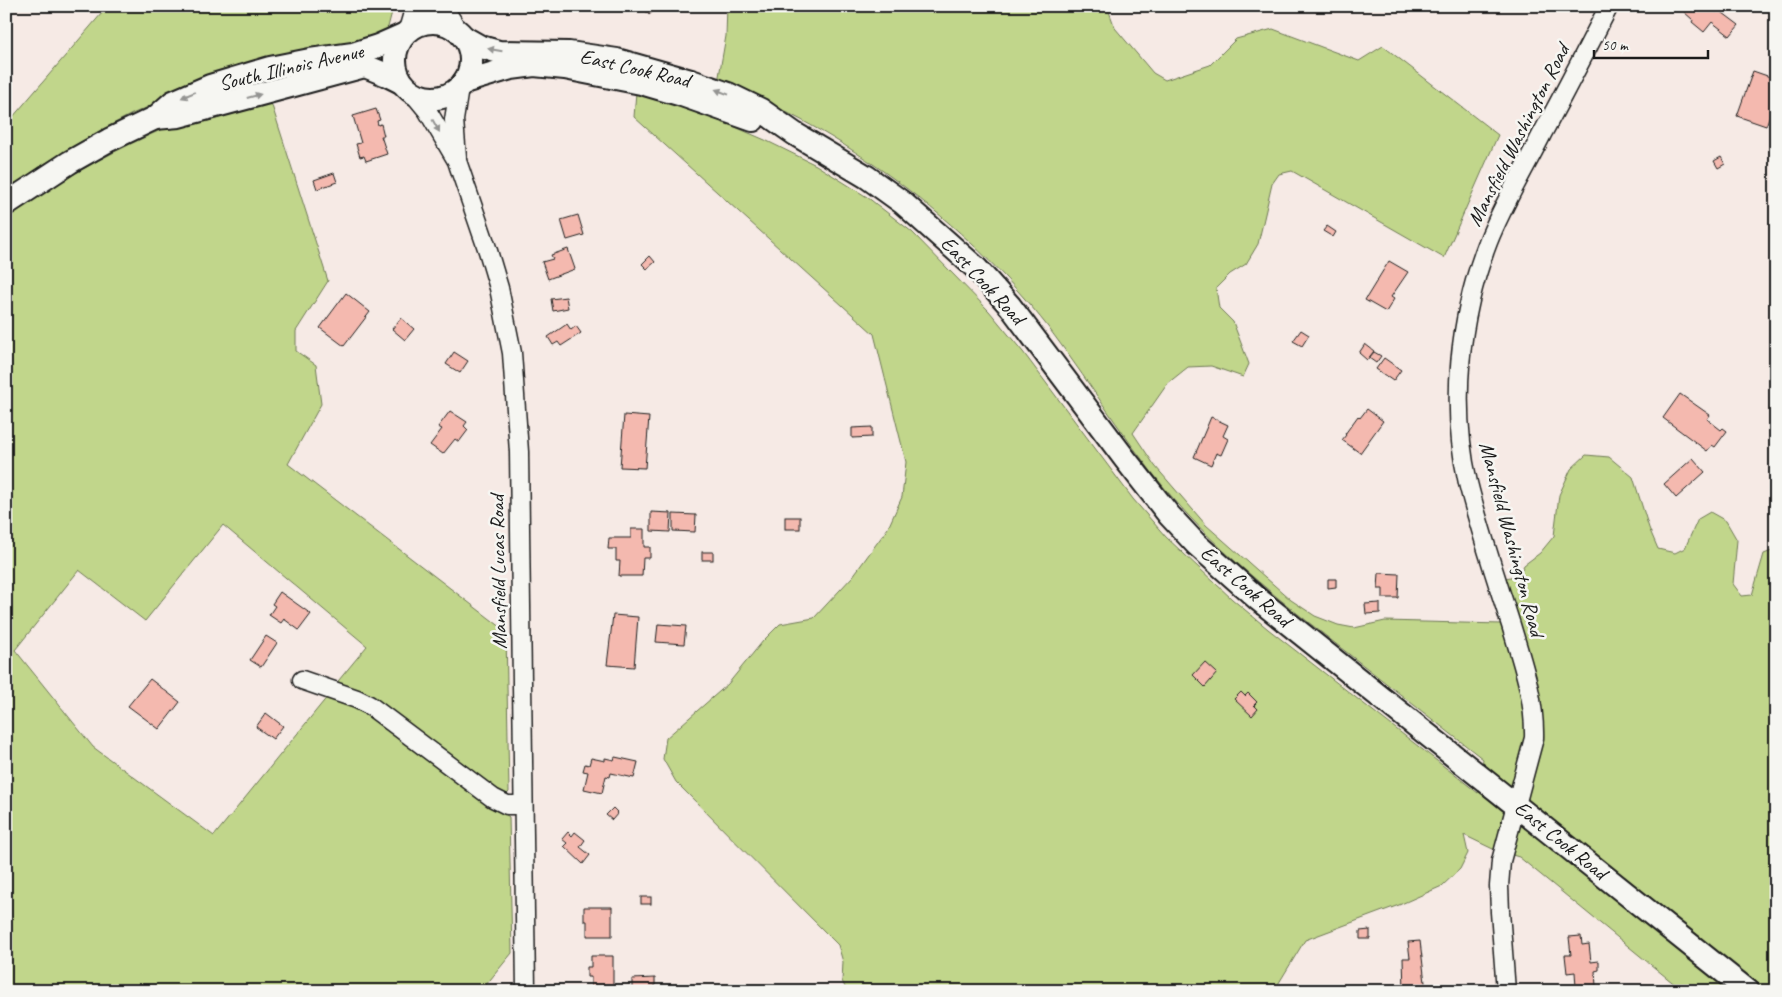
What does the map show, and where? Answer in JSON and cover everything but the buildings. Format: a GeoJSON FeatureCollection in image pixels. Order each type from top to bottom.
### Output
{"type":"FeatureCollection","features":[{"type":"Feature","properties":{"kind":"main road"},"geometry":{"type":"LineString","coordinates":[[439,22],[449,25],[461,35],[470,49],[471,60],[469,72],[462,85],[449,95],[437,98],[424,98],[407,88],[396,71],[394,58],[396,46],[405,33],[422,23],[439,22]]}},
{"type":"Feature","properties":{"kind":"main road","name":"South Illinois Avenue"},"geometry":{"type":"LineString","coordinates":[[6,204],[70,162],[109,140],[155,118],[173,102],[210,86],[270,68],[353,54],[378,46],[405,33]]}},
{"type":"Feature","properties":{"kind":"main road","name":"East Cook Road"},"geometry":{"type":"LineString","coordinates":[[461,35],[481,47],[499,52],[570,53],[617,60],[656,70],[728,94],[761,110],[795,134],[838,159],[904,203],[977,269],[1010,306],[1150,491],[1170,515],[1216,562],[1280,617],[1742,986]]}},
{"type":"Feature","properties":{"kind":"main road","name":"East Cook Road"},"geometry":{"type":"LineString","coordinates":[[462,85],[511,68],[534,65],[565,68],[641,83],[674,92],[795,134]]}},
{"type":"Feature","properties":{"kind":"main road","name":"South Illinois Avenue"},"geometry":{"type":"LineString","coordinates":[[155,118],[179,116],[365,66],[387,75],[407,88]]}},
{"type":"Feature","properties":{"kind":"street"},"geometry":{"type":"LineString","coordinates":[[405,33],[415,6]]}},
{"type":"Feature","properties":{"kind":"street"},"geometry":{"type":"LineString","coordinates":[[443,6],[461,35]]}},
{"type":"Feature","properties":{"kind":"street","name":"Mansfield Washington Road"},"geometry":{"type":"LineString","coordinates":[[1506,991],[1499,886],[1501,861],[1534,738],[1534,719],[1525,672],[1468,482],[1462,449],[1459,369],[1472,290],[1489,241],[1508,198],[1609,6]]}},
{"type":"Feature","properties":{"kind":"street","name":"Mansfield Lucas Road"},"geometry":{"type":"LineString","coordinates":[[457,161],[454,120],[462,85]]}},
{"type":"Feature","properties":{"kind":"street","name":"Mansfield Lucas Road"},"geometry":{"type":"LineString","coordinates":[[407,88],[427,110],[457,161],[499,288],[515,380],[519,452],[526,991]]}},
{"type":"Feature","properties":{"kind":"street"},"geometry":{"type":"LineString","coordinates":[[302,680],[369,705],[493,798],[507,805],[524,805]]}},
{"type":"Feature","properties":{"kind":"green space"},"geometry":{"type":"Polygon","coordinates":[[[108,6],[393,6],[393,8],[388,27],[379,36],[182,92],[99,131],[44,164],[6,192],[6,125],[108,6]]]}},
{"type":"Feature","properties":{"kind":"green space"},"geometry":{"type":"Polygon","coordinates":[[[727,6],[1107,6],[1115,28],[1153,73],[1165,80],[1210,65],[1236,39],[1273,29],[1359,61],[1383,46],[1498,135],[1444,258],[1292,171],[1279,174],[1272,184],[1258,244],[1246,264],[1230,274],[1216,288],[1219,308],[1233,322],[1249,364],[1243,377],[1211,366],[1188,367],[1168,383],[1133,433],[1155,466],[1206,525],[1291,600],[1315,616],[1338,625],[1354,628],[1385,621],[1501,624],[1517,618],[1506,578],[1519,575],[1524,565],[1540,553],[1554,536],[1559,495],[1571,469],[1586,455],[1609,457],[1633,477],[1649,528],[1658,549],[1675,553],[1685,548],[1698,519],[1710,512],[1726,521],[1737,540],[1733,584],[1742,596],[1752,595],[1764,554],[1774,550],[1776,552],[1776,991],[1764,991],[1561,828],[1544,812],[1557,850],[1732,991],[1683,991],[1519,857],[1495,850],[1464,835],[1468,853],[1460,869],[1442,886],[1399,905],[1305,940],[1274,991],[847,991],[842,981],[843,962],[838,945],[676,782],[663,759],[666,738],[728,684],[763,641],[780,624],[814,618],[853,576],[888,528],[902,497],[906,462],[874,334],[634,117],[636,92],[710,116],[816,165],[867,197],[912,232],[989,311],[1023,352],[1133,499],[1166,537],[1232,599],[1478,793],[1483,759],[1278,598],[1204,532],[1150,470],[1048,327],[1016,288],[980,251],[941,216],[856,152],[764,101],[718,82],[726,36],[727,6]]]}},
{"type":"Feature","properties":{"kind":"green space"},"geometry":{"type":"Polygon","coordinates":[[[267,90],[328,281],[296,331],[296,351],[316,365],[321,404],[288,464],[506,631],[509,792],[504,797],[334,686],[367,646],[223,525],[145,621],[79,570],[15,650],[93,747],[214,836],[328,696],[369,712],[509,817],[512,953],[481,991],[6,991],[6,219],[67,178],[131,144],[198,114],[267,90]]]}}]}
